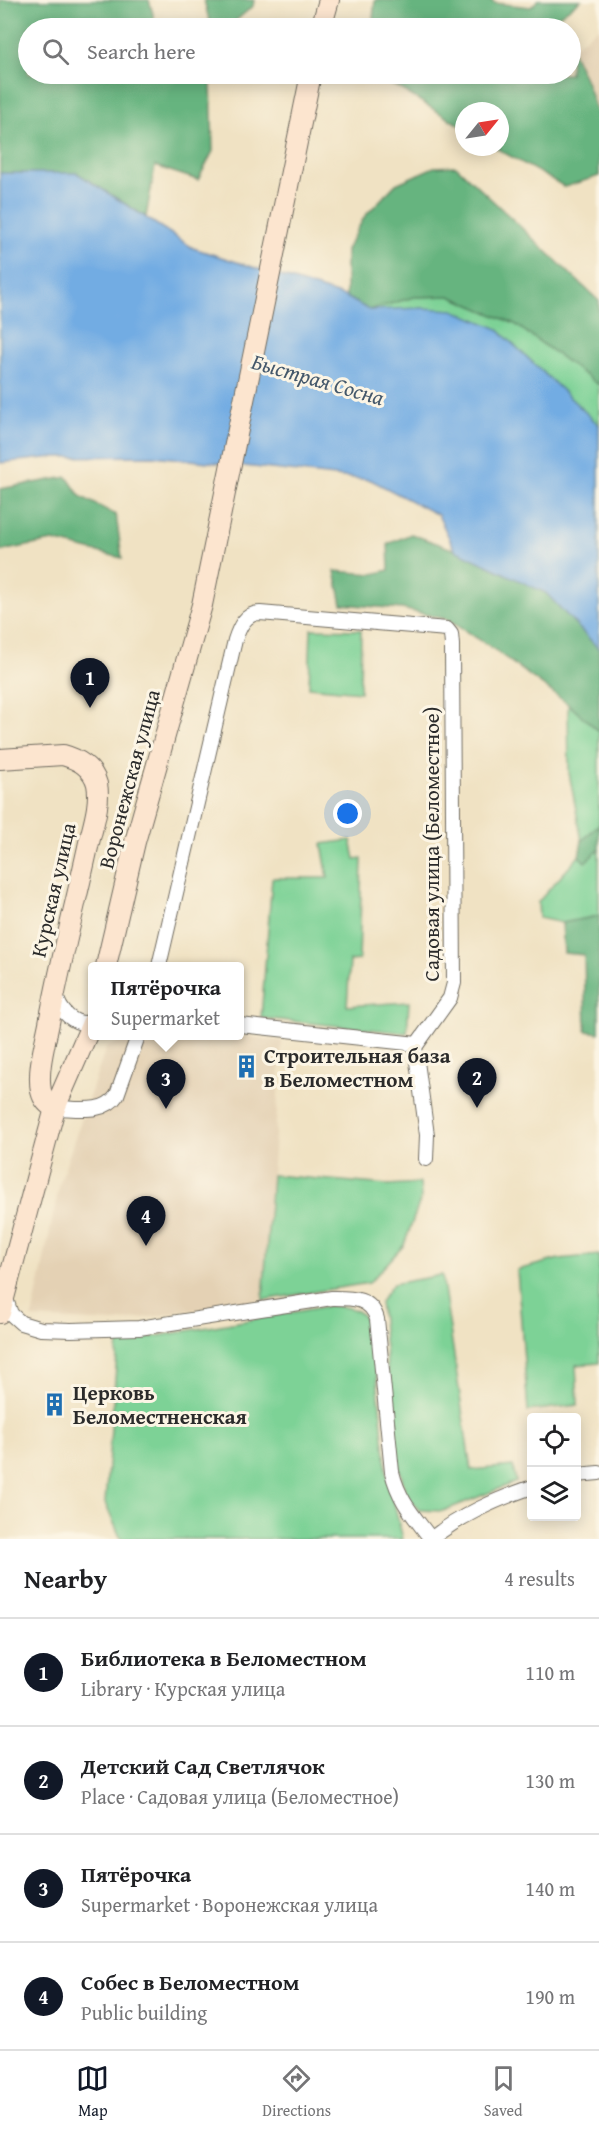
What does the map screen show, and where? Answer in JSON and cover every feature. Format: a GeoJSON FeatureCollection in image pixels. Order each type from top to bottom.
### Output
{"type":"FeatureCollection","features":[{"type":"Feature","properties":{"kind":"street"},"geometry":{"type":"LineString","coordinates":[[324,18],[329,0]]}},
{"type":"Feature","properties":{"kind":"street","name":"Воронежская улица"},"geometry":{"type":"LineString","coordinates":[[107,962],[135,842],[202,605],[308,84]]}},
{"type":"Feature","properties":{"kind":"street","name":"Садовая улица (Беломестное)"},"geometry":{"type":"LineString","coordinates":[[160,962],[235,640],[246,619],[255,613],[260,613],[297,618],[445,627],[451,634],[452,645],[454,983],[450,998],[417,1044]]}},
{"type":"Feature","properties":{"kind":"street","name":"Курская улица"},"geometry":{"type":"LineString","coordinates":[[0,759],[63,755],[82,763],[96,783],[96,811],[55,991],[40,1080],[43,1097],[55,1108]]}},
{"type":"Feature","properties":{"kind":"street"},"geometry":{"type":"LineString","coordinates":[[55,991],[59,1005],[70,1017],[88,1023]]}},
{"type":"Feature","properties":{"kind":"street"},"geometry":{"type":"LineString","coordinates":[[244,1025],[417,1044],[415,1047],[427,1135],[426,1159]]}},
{"type":"Feature","properties":{"kind":"street"},"geometry":{"type":"LineString","coordinates":[[88,1033],[55,1108],[2,1305],[25,1325],[41,1329],[71,1330],[139,1328],[332,1298],[359,1299],[372,1309],[377,1319],[392,1472],[396,1487],[403,1502],[431,1539],[473,1511],[527,1489]]}},
{"type":"Feature","properties":{"kind":"street"},"geometry":{"type":"LineString","coordinates":[[55,1108],[98,1108],[113,1101],[136,1040]]}},
{"type":"Feature","properties":{"kind":"street"},"geometry":{"type":"LineString","coordinates":[[581,1475],[599,1473]]}},
{"type":"Feature","properties":{"kind":"shaded area"},"geometry":{"type":"Polygon","coordinates":[[[599,27],[599,114],[572,84],[581,84],[581,41],[599,27]]]}},
{"type":"Feature","properties":{"kind":"shaded area"},"geometry":{"type":"Polygon","coordinates":[[[244,1036],[282,1041],[263,1300],[115,1322],[32,1318],[60,1182],[106,1048],[123,1040],[244,1040],[244,1036]]]}},
{"type":"Feature","properties":{"kind":"green space"},"geometry":{"type":"Polygon","coordinates":[[[0,0],[149,0],[154,18],[18,18],[18,84],[211,84],[213,151],[198,180],[155,166],[146,217],[77,173],[0,173],[0,0]]]}},
{"type":"Feature","properties":{"kind":"green space"},"geometry":{"type":"Polygon","coordinates":[[[204,0],[254,0],[253,6],[239,18],[208,18],[204,0]]]}},
{"type":"Feature","properties":{"kind":"green space"},"geometry":{"type":"Polygon","coordinates":[[[375,0],[491,0],[494,3],[531,7],[538,0],[581,0],[556,18],[373,18],[375,0]]]}},
{"type":"Feature","properties":{"kind":"green space"},"geometry":{"type":"Polygon","coordinates":[[[581,70],[599,120],[599,176],[565,187],[509,155],[509,102],[455,102],[455,122],[390,84],[581,84],[581,70]]]}},
{"type":"Feature","properties":{"kind":"green space"},"geometry":{"type":"Polygon","coordinates":[[[456,166],[599,301],[599,385],[515,324],[450,296],[414,297],[369,310],[346,297],[346,250],[365,216],[396,184],[434,167],[456,166]]]}},
{"type":"Feature","properties":{"kind":"green space"},"geometry":{"type":"Polygon","coordinates":[[[450,296],[515,324],[599,385],[599,425],[496,328],[369,310],[414,297],[450,296]]]}},
{"type":"Feature","properties":{"kind":"green space"},"geometry":{"type":"Polygon","coordinates":[[[67,477],[80,496],[116,515],[122,558],[53,541],[0,551],[0,489],[67,477]]]}},
{"type":"Feature","properties":{"kind":"green space"},"geometry":{"type":"Polygon","coordinates":[[[411,534],[455,550],[546,593],[599,649],[599,731],[568,704],[488,645],[446,619],[402,609],[342,604],[335,571],[373,574],[389,570],[388,544],[411,534]]]}},
{"type":"Feature","properties":{"kind":"green space"},"geometry":{"type":"Polygon","coordinates":[[[311,629],[361,630],[360,692],[309,687],[311,629]]]}},
{"type":"Feature","properties":{"kind":"green space"},"geometry":{"type":"Polygon","coordinates":[[[568,704],[599,731],[599,824],[582,841],[569,773],[568,704]]]}},
{"type":"Feature","properties":{"kind":"green space"},"geometry":{"type":"Polygon","coordinates":[[[599,824],[599,850],[585,862],[579,856],[582,841],[599,824]]]}},
{"type":"Feature","properties":{"kind":"green space"},"geometry":{"type":"Polygon","coordinates":[[[351,840],[355,859],[362,858],[359,960],[350,961],[347,1006],[409,1002],[407,1033],[261,1018],[272,878],[328,878],[322,844],[351,840]]]}},
{"type":"Feature","properties":{"kind":"green space"},"geometry":{"type":"Polygon","coordinates":[[[599,850],[599,916],[562,923],[539,918],[538,902],[579,856],[585,861],[599,850]]]}},
{"type":"Feature","properties":{"kind":"green space"},"geometry":{"type":"Polygon","coordinates":[[[599,916],[599,1033],[586,1031],[584,955],[564,953],[562,923],[599,916]]]}},
{"type":"Feature","properties":{"kind":"green space"},"geometry":{"type":"Polygon","coordinates":[[[272,1175],[388,1185],[420,1183],[421,1198],[404,1245],[369,1283],[263,1300],[272,1175]]]}},
{"type":"Feature","properties":{"kind":"green space"},"geometry":{"type":"Polygon","coordinates":[[[599,1255],[599,1363],[576,1365],[578,1405],[528,1411],[517,1270],[559,1259],[599,1255]]]}},
{"type":"Feature","properties":{"kind":"green space"},"geometry":{"type":"Polygon","coordinates":[[[442,1275],[471,1470],[513,1466],[516,1482],[443,1511],[419,1510],[406,1494],[397,1458],[380,1302],[393,1284],[442,1275]]]}},
{"type":"Feature","properties":{"kind":"green space"},"geometry":{"type":"Polygon","coordinates":[[[328,1306],[344,1307],[359,1312],[372,1329],[387,1474],[403,1539],[121,1539],[105,1503],[118,1343],[328,1306]]]}},
{"type":"Feature","properties":{"kind":"water","name":"Быстрая Сосна"},"geometry":{"type":"Polygon","coordinates":[[[0,173],[77,173],[193,248],[346,297],[369,310],[423,308],[453,310],[496,328],[599,425],[599,649],[546,593],[455,550],[438,515],[371,480],[154,456],[55,457],[0,463],[0,173]]]}},
{"type":"Feature","properties":{"kind":"place","name":"Библиотека в Беломестном"},"geometry":{"type":"Point","coordinates":[90,708]}},
{"type":"Feature","properties":{"kind":"place","name":"Строительная база в Беломестном"},"geometry":{"type":"Point","coordinates":[246,1067]}},
{"type":"Feature","properties":{"kind":"place","name":"Детский Сад Светлячок"},"geometry":{"type":"Point","coordinates":[477,1108]}},
{"type":"Feature","properties":{"kind":"place","name":"Пятёрочка"},"geometry":{"type":"Point","coordinates":[166,1109]}},
{"type":"Feature","properties":{"kind":"place","name":"Собес в Беломестном"},"geometry":{"type":"Point","coordinates":[146,1246]}},
{"type":"Feature","properties":{"kind":"place","name":"Церковь Беломестненская"},"geometry":{"type":"Point","coordinates":[55,1404]}}]}
